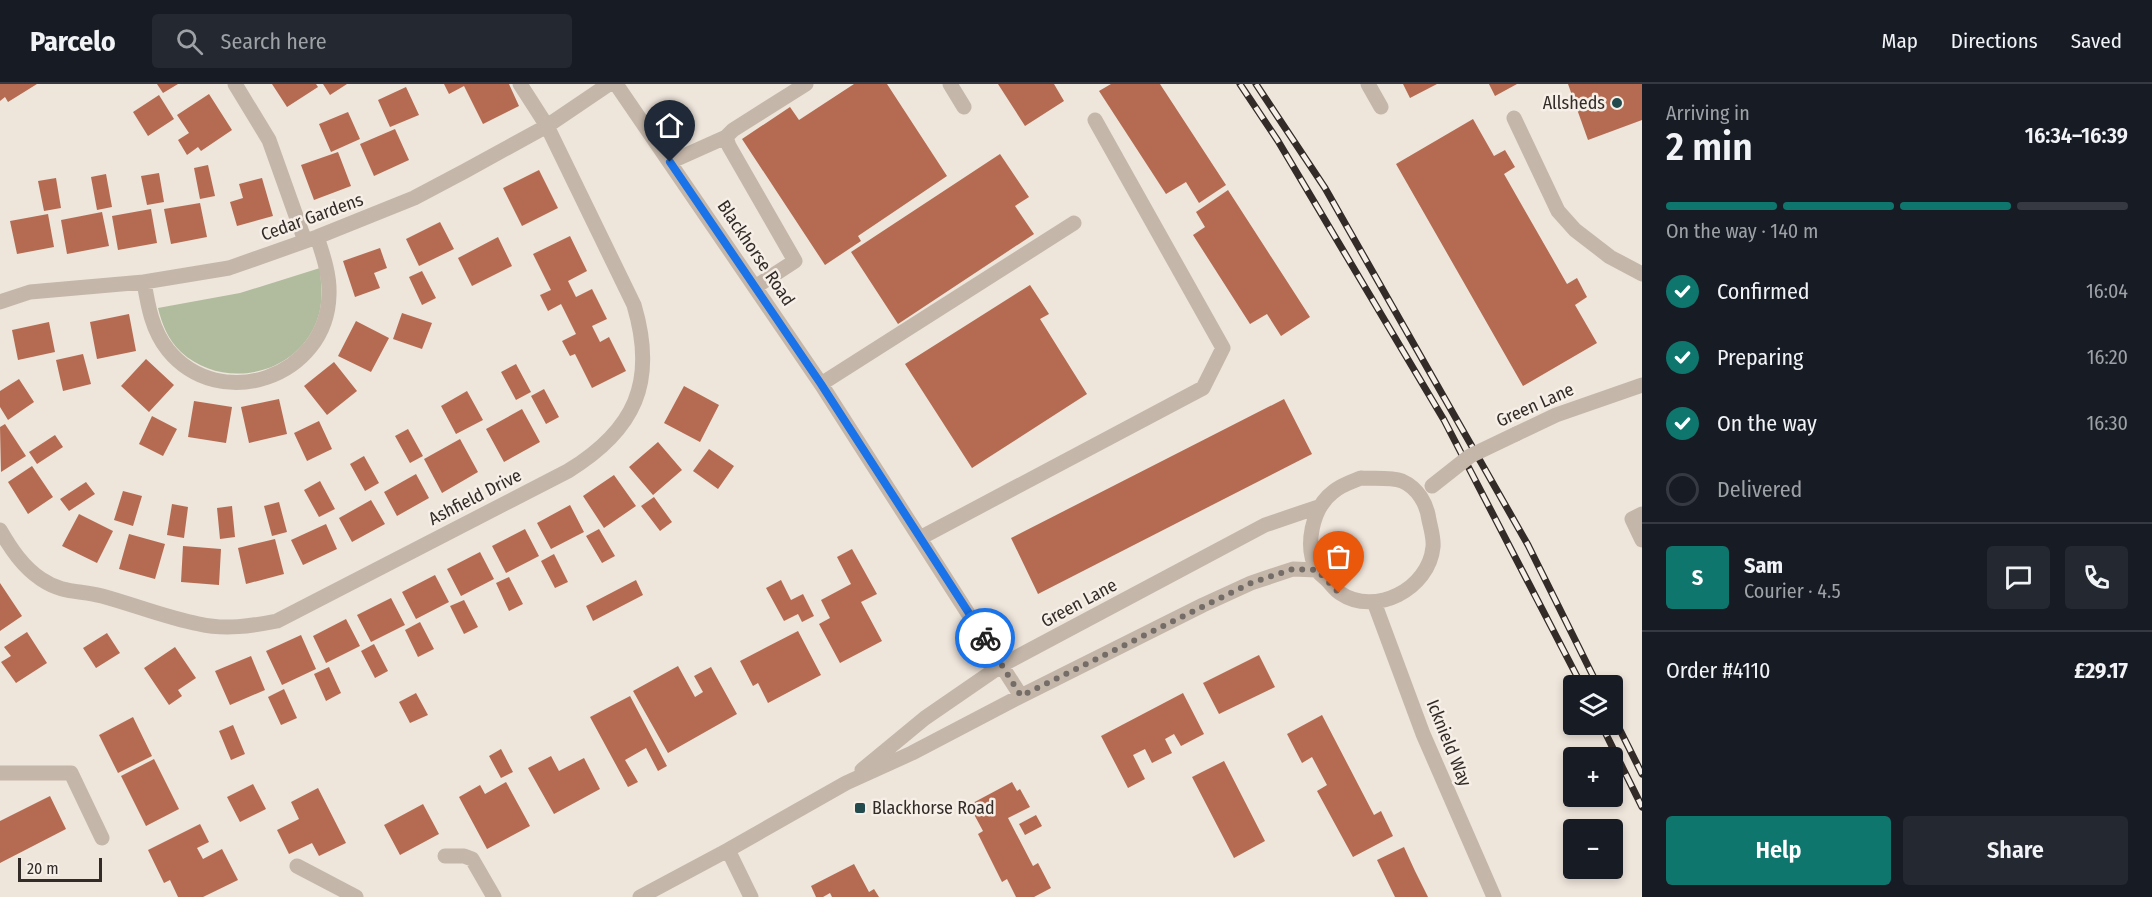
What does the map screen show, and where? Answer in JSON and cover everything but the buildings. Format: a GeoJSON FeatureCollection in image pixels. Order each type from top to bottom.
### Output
{"type":"FeatureCollection","features":[{"type":"Feature","properties":{"kind":"street"},"geometry":{"type":"LineString","coordinates":[[144,282],[153,326],[167,349],[179,362],[198,374],[220,382],[262,380],[284,371],[304,355],[320,332],[329,296],[328,274],[269,140],[235,84]]}},
{"type":"Feature","properties":{"kind":"street","name":"Ashfield Drive"},"geometry":{"type":"LineString","coordinates":[[0,530],[25,566],[57,588],[98,595],[200,625],[255,626],[277,621],[568,471],[606,444],[622,427],[639,389],[643,364],[639,324],[634,305],[547,126],[520,84]]}},
{"type":"Feature","properties":{"kind":"street","name":"Cedar Gardens"},"geometry":{"type":"LineString","coordinates":[[0,302],[30,292],[144,282],[229,268],[311,239],[414,198],[547,126],[609,84]]}},
{"type":"Feature","properties":{"kind":"street","name":"Blackhorse Road"},"geometry":{"type":"LineString","coordinates":[[616,84],[821,384],[1021,696]]}},
{"type":"Feature","properties":{"kind":"street"},"geometry":{"type":"LineString","coordinates":[[670,162],[726,137],[733,130],[806,84]]}},
{"type":"Feature","properties":{"kind":"street"},"geometry":{"type":"LineString","coordinates":[[950,84],[964,108]]}},
{"type":"Feature","properties":{"kind":"street"},"geometry":{"type":"LineString","coordinates":[[1368,84],[1381,107]]}},
{"type":"Feature","properties":{"kind":"street"},"geometry":{"type":"LineString","coordinates":[[1514,118],[1558,211],[1575,230],[1610,257],[1642,274]]}},
{"type":"Feature","properties":{"kind":"street"},"geometry":{"type":"LineString","coordinates":[[920,538],[1203,388],[1223,348],[1095,120]]}},
{"type":"Feature","properties":{"kind":"street"},"geometry":{"type":"LineString","coordinates":[[726,137],[795,261],[755,287]]}},
{"type":"Feature","properties":{"kind":"street"},"geometry":{"type":"LineString","coordinates":[[821,384],[1074,223]]}},
{"type":"Feature","properties":{"kind":"street","name":"Green Lane"},"geometry":{"type":"LineString","coordinates":[[846,783],[925,718],[1002,665],[1265,525],[1318,507],[1331,492],[1341,486],[1361,478],[1402,481],[1426,490],[1470,456],[1556,415],[1642,385]]}},
{"type":"Feature","properties":{"kind":"street"},"geometry":{"type":"LineString","coordinates":[[1318,507],[1310,543],[1317,570],[1339,593],[1353,599],[1374,602],[1397,597],[1415,584],[1427,568],[1433,547],[1426,490]]}},
{"type":"Feature","properties":{"kind":"street"},"geometry":{"type":"LineString","coordinates":[[1642,514],[1632,519],[1642,540]]}},
{"type":"Feature","properties":{"kind":"street","name":"Green Lane"},"geometry":{"type":"LineString","coordinates":[[640,897],[846,783],[912,753],[1021,696],[1251,583],[1293,569],[1317,570]]}},
{"type":"Feature","properties":{"kind":"street","name":"Icknield Way"},"geometry":{"type":"LineString","coordinates":[[1374,602],[1423,734],[1494,897]]}},
{"type":"Feature","properties":{"kind":"street"},"geometry":{"type":"LineString","coordinates":[[0,773],[71,773],[102,838]]}},
{"type":"Feature","properties":{"kind":"street"},"geometry":{"type":"LineString","coordinates":[[728,850],[751,897]]}},
{"type":"Feature","properties":{"kind":"street"},"geometry":{"type":"LineString","coordinates":[[445,856],[464,856],[472,859],[494,897]]}},
{"type":"Feature","properties":{"kind":"street"},"geometry":{"type":"LineString","coordinates":[[297,866],[356,897]]}},
{"type":"Feature","properties":{"kind":"green space"},"geometry":{"type":"Polygon","coordinates":[[[320,268],[320,308],[310,334],[297,351],[280,363],[261,371],[240,374],[219,372],[199,365],[172,342],[158,308],[240,293],[320,268]]]}},
{"type":"Feature","properties":{"kind":"railway"},"geometry":{"type":"LineString","coordinates":[[1240,84],[1278,141],[1444,420],[1576,675]]}},
{"type":"Feature","properties":{"kind":"railway"},"geometry":{"type":"LineString","coordinates":[[1256,84],[1325,188],[1528,545],[1593,675]]}},
{"type":"Feature","properties":{"kind":"railway"},"geometry":{"type":"LineString","coordinates":[[1606,735],[1642,807]]}},
{"type":"Feature","properties":{"kind":"railway"},"geometry":{"type":"LineString","coordinates":[[1622,735],[1642,774]]}},
{"type":"Feature","properties":{"kind":"way so far"},"geometry":{"type":"LineString","coordinates":[[985,638],[1021,696],[1203,605],[1251,583],[1293,569],[1317,570],[1339,593]]}},
{"type":"Feature","properties":{"kind":"place","name":"Allsheds"},"geometry":{"type":"Point","coordinates":[1617,103]}},
{"type":"Feature","properties":{"kind":"place","name":"Blackhorse Road"},"geometry":{"type":"Point","coordinates":[860,808]}},
{"type":"Feature","properties":{"kind":"route"},"geometry":{"type":"LineString","coordinates":[[670,162],[821,384],[985,638]]}}]}
